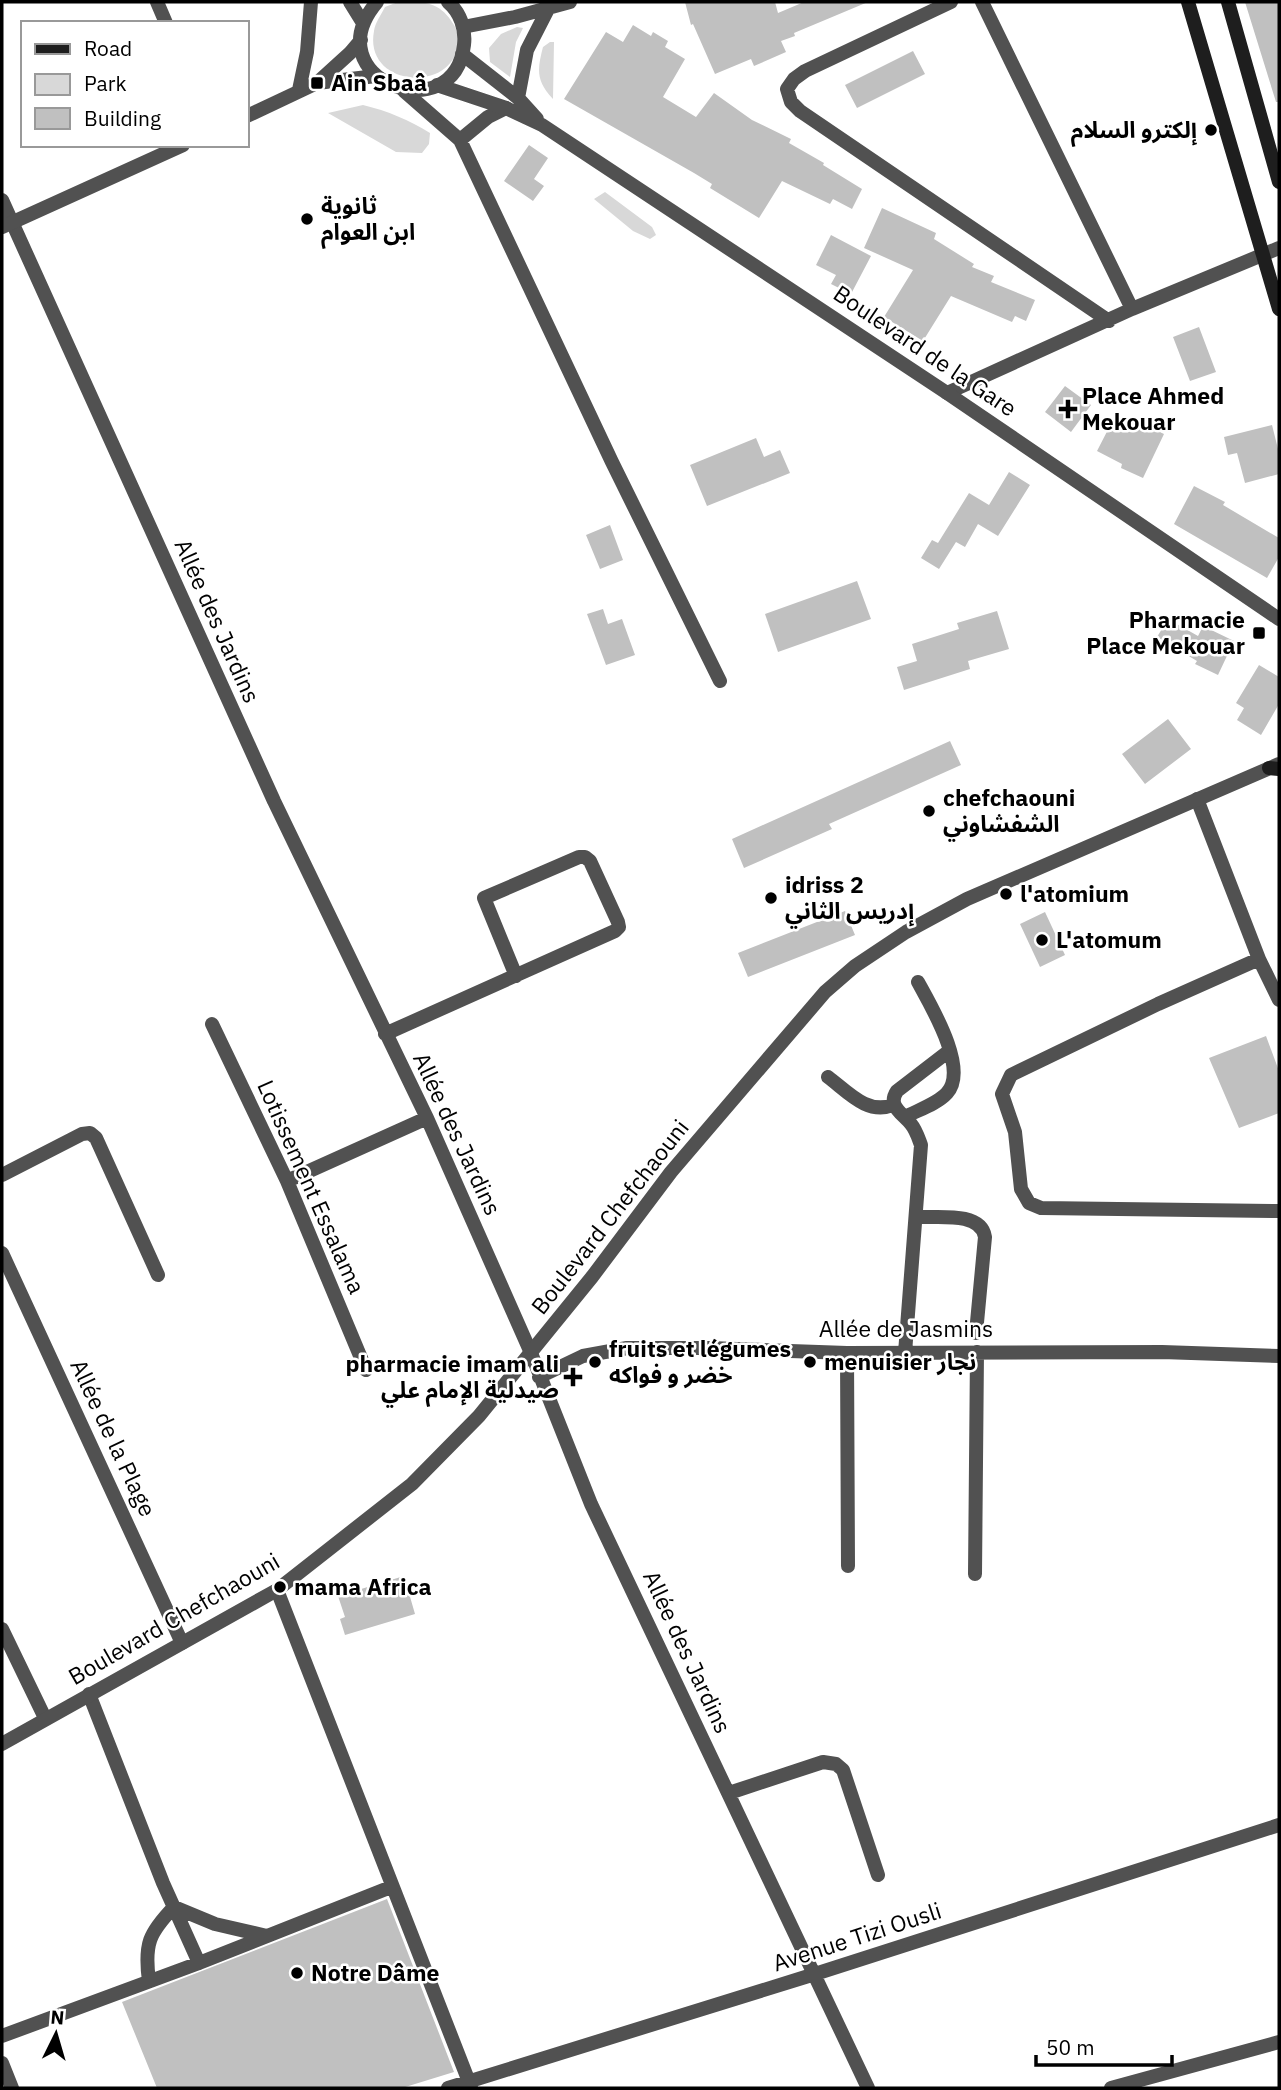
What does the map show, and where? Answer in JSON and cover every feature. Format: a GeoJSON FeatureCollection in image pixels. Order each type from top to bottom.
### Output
{"type":"FeatureCollection","features":[{"type":"Feature","properties":{"kind":"main road"},"geometry":{"type":"LineString","coordinates":[[1188,2],[1279,309]]}},
{"type":"Feature","properties":{"kind":"main road"},"geometry":{"type":"LineString","coordinates":[[1228,2],[1279,182]]}},
{"type":"Feature","properties":{"kind":"street"},"geometry":{"type":"LineString","coordinates":[[157,2],[165,21]]}},
{"type":"Feature","properties":{"kind":"street"},"geometry":{"type":"LineString","coordinates":[[299,90],[307,52],[311,2]]}},
{"type":"Feature","properties":{"kind":"street"},"geometry":{"type":"LineString","coordinates":[[350,2],[363,23]]}},
{"type":"Feature","properties":{"kind":"street"},"geometry":{"type":"LineString","coordinates":[[377,2],[363,23],[360,40],[365,60],[376,76],[389,86],[404,91],[421,91],[438,85],[457,66],[463,54],[463,27],[459,16],[448,2]]}},
{"type":"Feature","properties":{"kind":"street"},"geometry":{"type":"LineString","coordinates":[[463,27],[570,2]]}},
{"type":"Feature","properties":{"kind":"street"},"geometry":{"type":"LineString","coordinates":[[951,2],[805,71],[794,79],[787,89],[791,102],[800,111],[1109,321]]}},
{"type":"Feature","properties":{"kind":"street"},"geometry":{"type":"LineString","coordinates":[[982,2],[1132,309]]}},
{"type":"Feature","properties":{"kind":"street"},"geometry":{"type":"LineString","coordinates":[[518,98],[527,50],[548,9]]}},
{"type":"Feature","properties":{"kind":"street"},"geometry":{"type":"LineString","coordinates":[[317,83],[350,54],[360,40]]}},
{"type":"Feature","properties":{"kind":"street","name":"Boulevard de la Gare"},"geometry":{"type":"LineString","coordinates":[[463,54],[518,98],[542,125]]}},
{"type":"Feature","properties":{"kind":"street"},"geometry":{"type":"LineString","coordinates":[[248,116],[317,83],[376,76]]}},
{"type":"Feature","properties":{"kind":"street","name":"Boulevard de la Gare"},"geometry":{"type":"LineString","coordinates":[[438,85],[506,108],[542,125],[947,393],[1279,620]]}},
{"type":"Feature","properties":{"kind":"street"},"geometry":{"type":"LineString","coordinates":[[404,91],[460,140],[612,462],[720,681]]}},
{"type":"Feature","properties":{"kind":"street"},"geometry":{"type":"LineString","coordinates":[[460,140],[488,117],[506,108]]}},
{"type":"Feature","properties":{"kind":"street"},"geometry":{"type":"LineString","coordinates":[[7,225],[179,147]]}},
{"type":"Feature","properties":{"kind":"street","name":"Allée des Jardins"},"geometry":{"type":"LineString","coordinates":[[2,200],[7,225],[274,801],[427,1118],[531,1353],[592,1504],[868,2088]]}},
{"type":"Feature","properties":{"kind":"street"},"geometry":{"type":"LineString","coordinates":[[947,393],[1132,309],[1279,248]]}},
{"type":"Feature","properties":{"kind":"street","name":"Boulevard Chefchaouni"},"geometry":{"type":"LineString","coordinates":[[2,1744],[277,1590],[412,1484],[479,1416],[671,1172],[825,992],[855,965],[906,932],[967,899],[1276,767]]}},
{"type":"Feature","properties":{"kind":"street"},"geometry":{"type":"LineString","coordinates":[[1197,799],[1259,959],[1279,1000]]}},
{"type":"Feature","properties":{"kind":"street"},"geometry":{"type":"LineString","coordinates":[[386,1034],[516,976],[615,931],[619,927],[586,857],[579,857],[484,898],[516,976]]}},
{"type":"Feature","properties":{"kind":"street"},"geometry":{"type":"LineString","coordinates":[[1259,959],[1157,1004],[1011,1075],[1002,1094],[1015,1132],[1021,1189],[1029,1203],[1041,1208],[1279,1211]]}},
{"type":"Feature","properties":{"kind":"street"},"geometry":{"type":"LineString","coordinates":[[905,1117],[941,1098],[951,1088],[955,1075],[940,1024],[918,982]]}},
{"type":"Feature","properties":{"kind":"street","name":"Lotissement Essalama"},"geometry":{"type":"LineString","coordinates":[[212,1024],[287,1181],[366,1370]]}},
{"type":"Feature","properties":{"kind":"street"},"geometry":{"type":"LineString","coordinates":[[893,1105],[897,1091],[949,1051]]}},
{"type":"Feature","properties":{"kind":"street"},"geometry":{"type":"LineString","coordinates":[[828,1077],[865,1105],[880,1108],[893,1105]]}},
{"type":"Feature","properties":{"kind":"street"},"geometry":{"type":"LineString","coordinates":[[893,1105],[912,1125],[921,1144],[905,1353]]}},
{"type":"Feature","properties":{"kind":"street"},"geometry":{"type":"LineString","coordinates":[[287,1181],[427,1118]]}},
{"type":"Feature","properties":{"kind":"street"},"geometry":{"type":"LineString","coordinates":[[2,1175],[82,1134],[90,1133],[96,1138],[158,1275]]}},
{"type":"Feature","properties":{"kind":"street"},"geometry":{"type":"LineString","coordinates":[[916,1217],[972,1220],[982,1227],[985,1237],[976,1333]]}},
{"type":"Feature","properties":{"kind":"street","name":"Allée de la Plage"},"geometry":{"type":"LineString","coordinates":[[2,1253],[182,1643]]}},
{"type":"Feature","properties":{"kind":"street","name":"Allée de Jasmins"},"geometry":{"type":"LineString","coordinates":[[540,1377],[583,1356],[627,1348],[847,1353],[1162,1352],[1279,1356]]}},
{"type":"Feature","properties":{"kind":"street"},"geometry":{"type":"LineString","coordinates":[[975,1574],[976,1352]]}},
{"type":"Feature","properties":{"kind":"street"},"geometry":{"type":"LineString","coordinates":[[847,1353],[848,1566]]}},
{"type":"Feature","properties":{"kind":"street"},"geometry":{"type":"LineString","coordinates":[[277,1590],[470,2085]]}},
{"type":"Feature","properties":{"kind":"street"},"geometry":{"type":"LineString","coordinates":[[2,1629],[45,1718]]}},
{"type":"Feature","properties":{"kind":"street"},"geometry":{"type":"LineString","coordinates":[[89,1694],[199,1963]]}},
{"type":"Feature","properties":{"kind":"street"},"geometry":{"type":"LineString","coordinates":[[729,1793],[823,1762],[836,1764],[843,1770],[878,1875]]}},
{"type":"Feature","properties":{"kind":"street","name":"Avenue Tizi Ousli"},"geometry":{"type":"LineString","coordinates":[[448,2088],[470,2085],[1279,1825]]}},
{"type":"Feature","properties":{"kind":"street"},"geometry":{"type":"LineString","coordinates":[[2,2036],[199,1963],[391,1886]]}},
{"type":"Feature","properties":{"kind":"street"},"geometry":{"type":"LineString","coordinates":[[174,1907],[215,1924],[267,1936]]}},
{"type":"Feature","properties":{"kind":"street"},"geometry":{"type":"LineString","coordinates":[[149,1980],[147,1955],[152,1932],[174,1907]]}},
{"type":"Feature","properties":{"kind":"street"},"geometry":{"type":"LineString","coordinates":[[1111,2088],[1279,2042]]}},
{"type":"Feature","properties":{"kind":"street"},"geometry":{"type":"LineString","coordinates":[[2,2063],[12,2088]]}},
{"type":"Feature","properties":{"kind":"green space"},"geometry":{"type":"Polygon","coordinates":[[[398,2],[430,4],[443,11],[454,25],[458,40],[454,57],[443,70],[429,76],[412,78],[396,74],[382,64],[374,50],[374,31],[385,7],[398,2]]]}},
{"type":"Feature","properties":{"kind":"green space"},"geometry":{"type":"Polygon","coordinates":[[[517,27],[523,28],[516,42],[510,77],[490,62],[489,48],[501,34],[517,27]]]}},
{"type":"Feature","properties":{"kind":"green space"},"geometry":{"type":"Polygon","coordinates":[[[554,42],[553,99],[543,87],[539,75],[543,47],[554,42]]]}},
{"type":"Feature","properties":{"kind":"green space"},"geometry":{"type":"Polygon","coordinates":[[[363,105],[390,113],[422,128],[430,133],[429,144],[422,153],[396,152],[328,113],[363,105]]]}},
{"type":"Feature","properties":{"kind":"green space"},"geometry":{"type":"Polygon","coordinates":[[[605,192],[652,227],[656,235],[650,239],[633,231],[594,199],[605,192]]]}},
{"type":"Feature","properties":{"kind":"building"},"geometry":{"type":"Polygon","coordinates":[[[685,2],[775,2],[778,13],[804,2],[868,2],[794,33],[795,36],[781,41],[786,52],[754,66],[751,59],[715,74],[693,24],[691,25],[685,2]]]}},
{"type":"Feature","properties":{"kind":"building"},"geometry":{"type":"Polygon","coordinates":[[[1245,2],[1279,2],[1279,102],[1276,102],[1245,2]]]}},
{"type":"Feature","properties":{"kind":"building"},"geometry":{"type":"Polygon","coordinates":[[[633,25],[651,36],[653,32],[668,41],[665,47],[685,59],[663,97],[696,117],[714,93],[752,120],[791,139],[789,143],[862,189],[852,209],[833,199],[830,204],[782,181],[759,218],[710,188],[712,184],[694,173],[564,99],[606,32],[623,42],[633,25]]]}},
{"type":"Feature","properties":{"kind":"building"},"geometry":{"type":"Polygon","coordinates":[[[913,51],[925,74],[857,108],[845,85],[913,51]]]}},
{"type":"Feature","properties":{"kind":"building"},"geometry":{"type":"Polygon","coordinates":[[[529,145],[548,158],[534,179],[544,186],[533,201],[504,181],[529,145]]]}},
{"type":"Feature","properties":{"kind":"building"},"geometry":{"type":"Polygon","coordinates":[[[882,208],[936,233],[934,239],[974,264],[972,267],[994,276],[991,282],[1035,300],[1026,321],[1015,316],[1012,322],[951,296],[923,341],[884,317],[913,270],[864,248],[882,208]]]}},
{"type":"Feature","properties":{"kind":"building"},"geometry":{"type":"Polygon","coordinates":[[[831,235],[871,256],[851,294],[831,284],[836,275],[816,265],[831,235]]]}},
{"type":"Feature","properties":{"kind":"building"},"geometry":{"type":"Polygon","coordinates":[[[1199,327],[1216,372],[1190,381],[1173,337],[1199,327]]]}},
{"type":"Feature","properties":{"kind":"building","name":"Place Ahmed Mekouar"},"geometry":{"type":"Polygon","coordinates":[[[1065,386],[1091,405],[1071,432],[1045,412],[1065,386]]]}},
{"type":"Feature","properties":{"kind":"building"},"geometry":{"type":"Polygon","coordinates":[[[1115,416],[1139,428],[1141,423],[1164,434],[1143,478],[1121,468],[1122,464],[1097,451],[1115,416]]]}},
{"type":"Feature","properties":{"kind":"building"},"geometry":{"type":"Polygon","coordinates":[[[1272,425],[1279,453],[1279,474],[1245,483],[1237,453],[1228,455],[1224,437],[1272,425]]]}},
{"type":"Feature","properties":{"kind":"building"},"geometry":{"type":"Polygon","coordinates":[[[756,438],[764,457],[780,450],[790,473],[707,506],[690,465],[756,438]]]}},
{"type":"Feature","properties":{"kind":"building"},"geometry":{"type":"Polygon","coordinates":[[[1009,472],[1030,485],[998,536],[978,524],[965,547],[956,542],[939,569],[921,558],[932,540],[938,543],[969,493],[989,505],[1009,472]]]}},
{"type":"Feature","properties":{"kind":"building"},"geometry":{"type":"Polygon","coordinates":[[[1194,486],[1225,502],[1223,505],[1279,538],[1279,557],[1267,578],[1174,524],[1194,486]]]}},
{"type":"Feature","properties":{"kind":"building"},"geometry":{"type":"Polygon","coordinates":[[[610,525],[623,560],[600,569],[586,535],[610,525]]]}},
{"type":"Feature","properties":{"kind":"building"},"geometry":{"type":"Polygon","coordinates":[[[857,581],[871,619],[778,652],[765,614],[857,581]]]}},
{"type":"Feature","properties":{"kind":"building"},"geometry":{"type":"Polygon","coordinates":[[[603,609],[608,624],[622,619],[635,655],[606,665],[587,614],[603,609]]]}},
{"type":"Feature","properties":{"kind":"building"},"geometry":{"type":"Polygon","coordinates":[[[997,611],[1009,649],[968,661],[970,669],[904,690],[897,667],[917,661],[912,644],[959,629],[957,623],[997,611]]]}},
{"type":"Feature","properties":{"kind":"building"},"geometry":{"type":"Polygon","coordinates":[[[1168,619],[1198,636],[1203,626],[1234,641],[1218,675],[1195,664],[1197,661],[1157,637],[1168,619]]]}},
{"type":"Feature","properties":{"kind":"building"},"geometry":{"type":"Polygon","coordinates":[[[1259,665],[1279,677],[1279,704],[1261,735],[1237,720],[1244,708],[1236,703],[1259,665]]]}},
{"type":"Feature","properties":{"kind":"building"},"geometry":{"type":"Polygon","coordinates":[[[1168,719],[1191,749],[1145,784],[1122,754],[1168,719]]]}},
{"type":"Feature","properties":{"kind":"building"},"geometry":{"type":"Polygon","coordinates":[[[950,741],[961,765],[829,824],[832,829],[744,868],[732,839],[950,741]]]}},
{"type":"Feature","properties":{"kind":"building"},"geometry":{"type":"Polygon","coordinates":[[[845,911],[855,935],[748,977],[738,953],[845,911]]]}},
{"type":"Feature","properties":{"kind":"building","name":"L'atomum"},"geometry":{"type":"Polygon","coordinates":[[[1045,912],[1065,955],[1040,967],[1020,924],[1045,912]]]}},
{"type":"Feature","properties":{"kind":"building"},"geometry":{"type":"Polygon","coordinates":[[[1266,1036],[1279,1071],[1279,1113],[1239,1128],[1209,1058],[1266,1036]]]}},
{"type":"Feature","properties":{"kind":"building"},"geometry":{"type":"Polygon","coordinates":[[[404,1576],[415,1614],[345,1635],[340,1619],[345,1617],[338,1596],[404,1576]]]}},
{"type":"Feature","properties":{"kind":"building","name":"Notre Dâme"},"geometry":{"type":"Polygon","coordinates":[[[387,1899],[454,2072],[402,2088],[157,2088],[122,2002],[387,1899]]]}},
{"type":"Feature","properties":{"kind":"place","name":"Ain Sbaâ"},"geometry":{"type":"Point","coordinates":[317,83]}},
{"type":"Feature","properties":{"kind":"place","name":"إلكترو السلام"},"geometry":{"type":"Point","coordinates":[1211,130]}},
{"type":"Feature","properties":{"kind":"place","name":"ثانوية ابن العوام"},"geometry":{"type":"Point","coordinates":[307,219]}},
{"type":"Feature","properties":{"kind":"place","name":"Place Ahmed Mekouar"},"geometry":{"type":"Point","coordinates":[1068,409]}},
{"type":"Feature","properties":{"kind":"place","name":"Pharmacie Place Mekouar"},"geometry":{"type":"Point","coordinates":[1259,633]}},
{"type":"Feature","properties":{"kind":"place","name":"chefchaouni الشفشاوني"},"geometry":{"type":"Point","coordinates":[929,811]}},
{"type":"Feature","properties":{"kind":"place","name":"l'atomium"},"geometry":{"type":"Point","coordinates":[1006,894]}},
{"type":"Feature","properties":{"kind":"place","name":"idriss 2 إدريس الثاني"},"geometry":{"type":"Point","coordinates":[771,898]}},
{"type":"Feature","properties":{"kind":"place","name":"L'atomum"},"geometry":{"type":"Point","coordinates":[1042,940]}},
{"type":"Feature","properties":{"kind":"place","name":"fruits et légumes خضر و فواكه"},"geometry":{"type":"Point","coordinates":[595,1362]}},
{"type":"Feature","properties":{"kind":"place","name":"menuisier نجار"},"geometry":{"type":"Point","coordinates":[810,1362]}},
{"type":"Feature","properties":{"kind":"place","name":"pharmacie imam ali صيدلية الإمام علي"},"geometry":{"type":"Point","coordinates":[573,1377]}},
{"type":"Feature","properties":{"kind":"place","name":"mama Africa"},"geometry":{"type":"Point","coordinates":[280,1587]}},
{"type":"Feature","properties":{"kind":"place","name":"Notre Dâme"},"geometry":{"type":"Point","coordinates":[297,1973]}}]}
